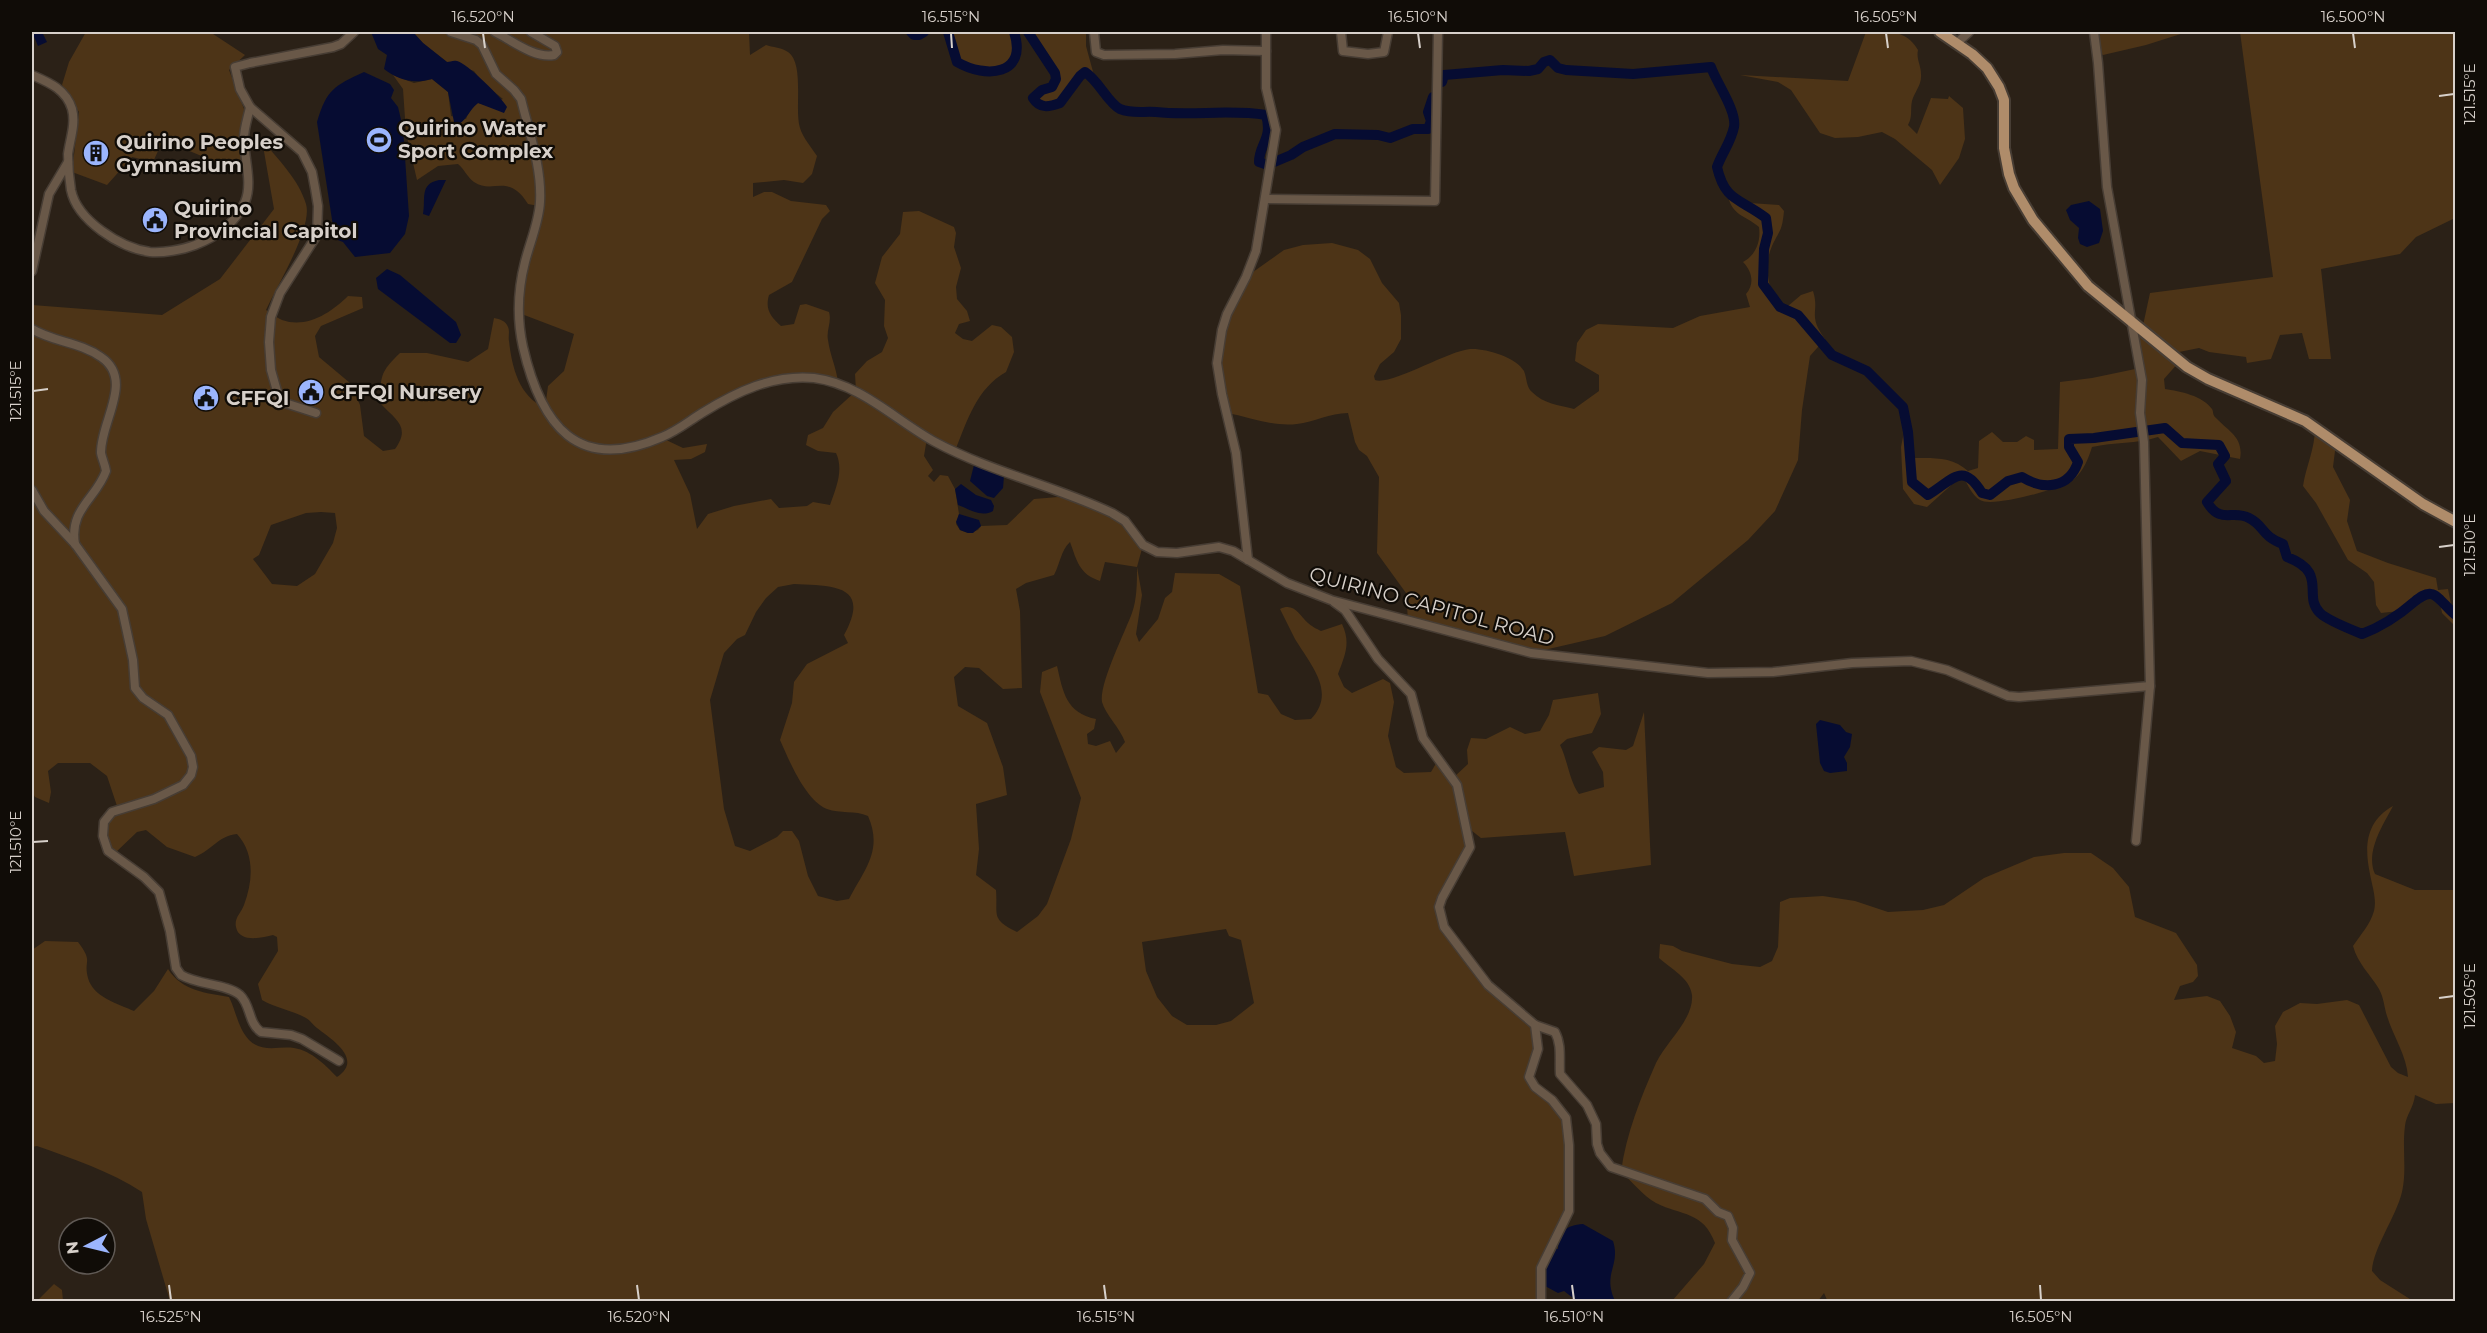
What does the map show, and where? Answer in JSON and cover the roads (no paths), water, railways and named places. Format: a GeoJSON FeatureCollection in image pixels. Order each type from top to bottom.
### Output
{"type":"FeatureCollection","features":[{"type":"Feature","properties":{"kind":"main road"},"geometry":{"type":"LineString","coordinates":[[1940,32],[1958,43],[1987,68],[1999,87],[2004,100],[2004,148],[2009,174],[2033,220],[2088,286],[2187,368],[2305,421],[2423,504],[2456,522]]}},
{"type":"Feature","properties":{"kind":"street"},"geometry":{"type":"LineString","coordinates":[[316,413],[285,403],[279,398],[271,370],[269,342],[271,317],[280,293],[317,235],[318,206],[312,172],[302,152],[250,107],[240,88],[236,68],[250,63],[333,47],[341,44],[354,32]]}},
{"type":"Feature","properties":{"kind":"street","name":"QUIRINO CAPITOL ROAD"},"geometry":{"type":"LineString","coordinates":[[451,32],[468,34],[482,45],[496,74],[521,99],[540,182],[540,203],[521,278],[519,313],[522,337],[545,408],[561,430],[572,440],[588,448],[602,450],[639,445],[661,438],[755,385],[779,380],[837,382],[857,391],[936,443],[1112,513],[1125,521],[1143,545],[1156,552],[1177,553],[1219,547],[1233,551],[1287,583],[1331,600],[1531,653],[1708,673],[1773,672],[1852,663],[1911,662],[1947,670],[2008,696],[2019,697],[2150,686]]}},
{"type":"Feature","properties":{"kind":"street"},"geometry":{"type":"LineString","coordinates":[[495,32],[535,53],[554,56],[557,50],[552,43],[531,32]]}},
{"type":"Feature","properties":{"kind":"street"},"geometry":{"type":"LineString","coordinates":[[1094,32],[1096,52],[1104,55],[1175,54],[1223,50],[1266,51]]}},
{"type":"Feature","properties":{"kind":"street"},"geometry":{"type":"LineString","coordinates":[[1248,560],[1236,453],[1217,363],[1224,322],[1256,251],[1276,130],[1266,88],[1266,32]]}},
{"type":"Feature","properties":{"kind":"street"},"geometry":{"type":"LineString","coordinates":[[1341,32],[1341,46],[1346,53],[1377,54],[1386,50],[1388,32]]}},
{"type":"Feature","properties":{"kind":"street"},"geometry":{"type":"LineString","coordinates":[[1265,199],[1434,201],[1438,32]]}},
{"type":"Feature","properties":{"kind":"street"},"geometry":{"type":"LineString","coordinates":[[1958,43],[1969,32]]}},
{"type":"Feature","properties":{"kind":"street"},"geometry":{"type":"LineString","coordinates":[[2094,32],[2107,187],[2142,380],[2141,422],[2144,442],[2150,686],[2136,841]]}},
{"type":"Feature","properties":{"kind":"street"},"geometry":{"type":"LineString","coordinates":[[32,75],[57,87],[72,108],[74,123],[68,162],[74,201],[81,213],[115,238],[148,252],[166,252],[192,246],[220,233],[240,212],[246,199],[247,169],[244,136],[250,107]]}},
{"type":"Feature","properties":{"kind":"street"},"geometry":{"type":"LineString","coordinates":[[32,271],[49,195],[68,162]]}},
{"type":"Feature","properties":{"kind":"street"},"geometry":{"type":"LineString","coordinates":[[32,328],[43,335],[85,348],[101,357],[108,363],[115,378],[116,394],[101,452],[106,471],[80,509],[73,533],[75,544]]}},
{"type":"Feature","properties":{"kind":"street"},"geometry":{"type":"LineString","coordinates":[[32,490],[44,511],[75,544],[122,609],[138,693],[168,715],[184,742],[193,767],[191,775],[183,785],[154,799],[112,812],[104,822],[103,836],[108,851],[144,877],[159,892],[170,931],[176,968],[182,975],[239,994],[245,1002],[254,1026],[261,1032],[291,1035],[302,1039],[339,1061]]}},
{"type":"Feature","properties":{"kind":"street"},"geometry":{"type":"LineString","coordinates":[[1331,600],[1344,610],[1378,659],[1411,694],[1423,738],[1457,785],[1470,847],[1447,886],[1439,907],[1444,927],[1488,985],[1535,1025],[1555,1032],[1558,1039],[1560,1074],[1581,1096],[1591,1112],[1596,1124],[1597,1144],[1604,1160],[1621,1172],[1705,1200],[1718,1212],[1728,1216],[1733,1228],[1732,1240],[1750,1273],[1743,1287],[1731,1302]]}},
{"type":"Feature","properties":{"kind":"street"},"geometry":{"type":"LineString","coordinates":[[1535,1025],[1538,1049],[1529,1077],[1535,1087],[1552,1101],[1566,1118],[1569,1145],[1569,1211],[1541,1268],[1541,1302]]}},
{"type":"Feature","properties":{"kind":"water"},"geometry":{"type":"Polygon","coordinates":[[[32,32],[42,32],[47,42],[38,46],[32,32]]]}},
{"type":"Feature","properties":{"kind":"water"},"geometry":{"type":"Polygon","coordinates":[[[371,32],[413,32],[447,62],[462,63],[476,74],[507,107],[504,113],[478,103],[462,122],[459,124],[454,122],[448,92],[432,79],[407,80],[384,69],[387,55],[378,49],[371,32]]]}},
{"type":"Feature","properties":{"kind":"water"},"geometry":{"type":"Polygon","coordinates":[[[364,72],[390,84],[394,90],[391,98],[398,107],[403,128],[409,216],[405,234],[390,253],[355,257],[343,242],[335,239],[317,122],[328,95],[345,81],[364,72]]]}},
{"type":"Feature","properties":{"kind":"water"},"geometry":{"type":"Polygon","coordinates":[[[439,180],[446,180],[429,216],[423,214],[426,189],[428,185],[439,180]]]}},
{"type":"Feature","properties":{"kind":"water"},"geometry":{"type":"Polygon","coordinates":[[[2089,201],[2100,209],[2103,231],[2099,243],[2087,247],[2080,244],[2079,228],[2070,220],[2066,210],[2071,205],[2089,201]]]}},
{"type":"Feature","properties":{"kind":"water"},"geometry":{"type":"Polygon","coordinates":[[[387,269],[400,275],[456,322],[461,335],[456,343],[450,343],[378,289],[376,278],[387,269]]]}},
{"type":"Feature","properties":{"kind":"water"},"geometry":{"type":"Polygon","coordinates":[[[974,465],[1004,476],[1003,488],[994,498],[987,496],[970,481],[974,465]]]}},
{"type":"Feature","properties":{"kind":"water"},"geometry":{"type":"Polygon","coordinates":[[[961,484],[976,495],[991,500],[994,506],[993,511],[984,514],[958,505],[955,489],[961,484]]]}},
{"type":"Feature","properties":{"kind":"water"},"geometry":{"type":"Polygon","coordinates":[[[959,514],[979,520],[981,526],[973,533],[960,530],[956,522],[959,514]]]}},
{"type":"Feature","properties":{"kind":"water"},"geometry":{"type":"Polygon","coordinates":[[[1820,720],[1840,725],[1846,732],[1852,734],[1850,747],[1844,757],[1847,771],[1830,773],[1824,771],[1820,763],[1816,724],[1820,720]]]}},
{"type":"Feature","properties":{"kind":"water"},"geometry":{"type":"Polygon","coordinates":[[[1583,1224],[1613,1241],[1615,1257],[1610,1283],[1615,1301],[1577,1301],[1564,1291],[1558,1293],[1545,1286],[1540,1288],[1551,1248],[1558,1249],[1564,1230],[1583,1224]]]}},
{"type":"Feature","properties":{"kind":"waterway"},"geometry":{"type":"LineString","coordinates":[[911,32],[914,35],[924,32]]}},
{"type":"Feature","properties":{"kind":"waterway"},"geometry":{"type":"LineString","coordinates":[[948,32],[957,62],[980,71],[1002,70],[1010,65],[1015,57],[1017,46],[1014,32]]}},
{"type":"Feature","properties":{"kind":"waterway"},"geometry":{"type":"LineString","coordinates":[[1028,32],[1055,73],[1056,79],[1052,87],[1042,90],[1033,98],[1039,104],[1048,106],[1060,103],[1085,72],[1116,106],[1125,111],[1266,115],[1268,130],[1259,162],[1265,164]]}},
{"type":"Feature","properties":{"kind":"waterway"},"geometry":{"type":"LineString","coordinates":[[1442,82],[1444,75],[1503,70],[1529,71],[1538,69],[1544,62],[1550,60],[1558,68],[1566,70],[1633,74],[1711,67],[1734,120],[1731,138],[1717,167],[1720,178],[1729,193],[1766,218],[1768,233],[1764,249],[1763,284],[1780,307],[1798,315],[1832,355],[1867,371],[1903,407],[1908,432],[1912,482],[1928,495],[1956,476],[1962,475],[1969,477],[1982,493],[1990,495],[2008,481],[2022,477],[2038,484],[2062,482],[2074,471],[2078,462],[2069,447],[2069,439],[2094,438],[2165,428],[2182,443],[2219,445],[2225,456],[2218,464],[2226,481],[2207,502],[2212,509],[2222,515],[2249,518],[2271,538],[2283,544],[2287,557],[2300,563],[2311,577],[2315,606],[2323,616],[2362,634],[2377,628],[2420,597],[2429,594],[2437,597],[2456,615]]}},
{"type":"Feature","properties":{"kind":"waterway"},"geometry":{"type":"LineString","coordinates":[[1272,163],[1335,134],[1378,135],[1390,138],[1413,129],[1428,129],[1431,121],[1428,112],[1433,97]]}},
{"type":"Feature","properties":{"kind":"place","name":"Quirino Water Sport Complex"},"geometry":{"type":"Point","coordinates":[379,140]}},
{"type":"Feature","properties":{"kind":"place","name":"Quirino Peoples Gymnasium"},"geometry":{"type":"Point","coordinates":[96,153]}},
{"type":"Feature","properties":{"kind":"place","name":"Quirino Provincial Capitol"},"geometry":{"type":"Point","coordinates":[155,220]}},
{"type":"Feature","properties":{"kind":"place","name":"CFFQI Nursery"},"geometry":{"type":"Point","coordinates":[311,392]}},
{"type":"Feature","properties":{"kind":"place","name":"CFFQI"},"geometry":{"type":"Point","coordinates":[206,398]}}]}
